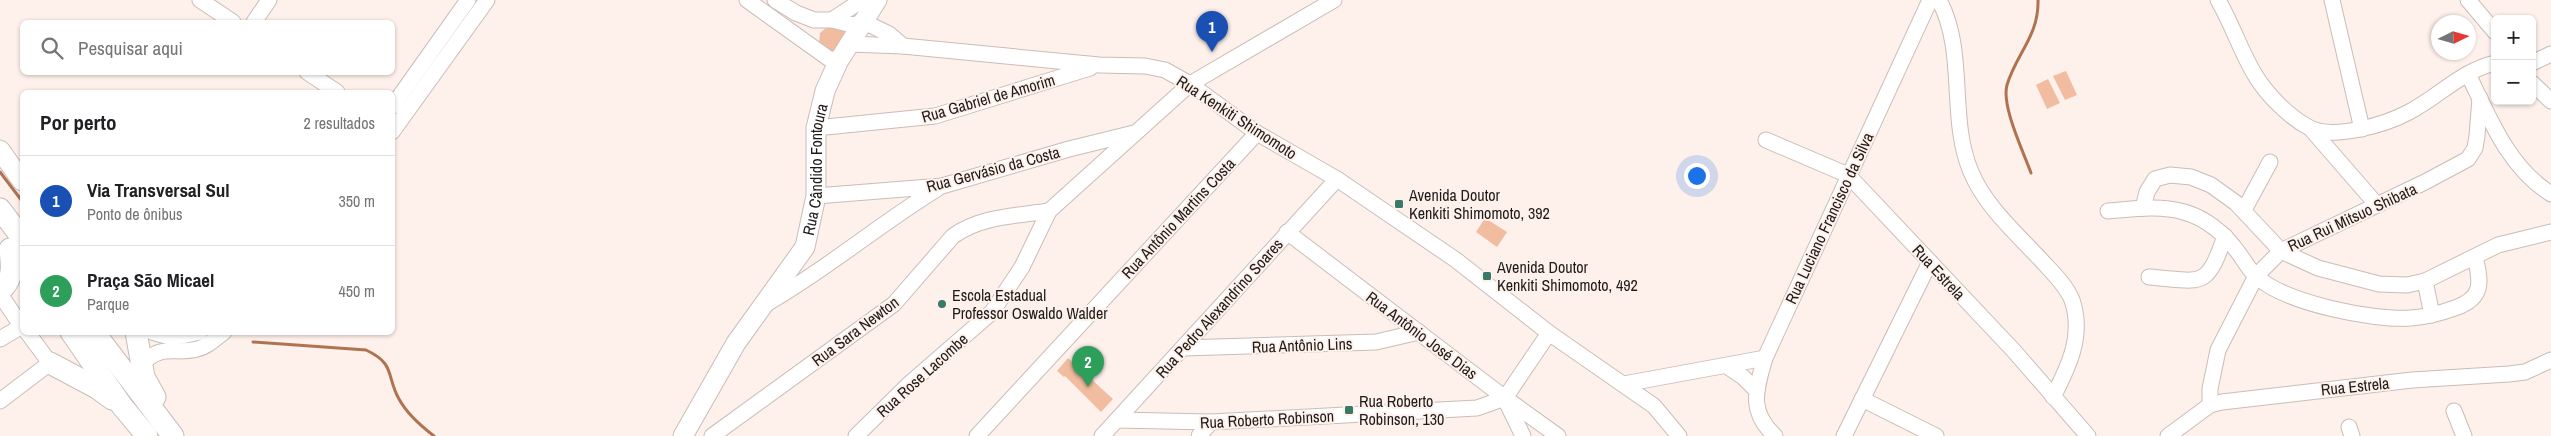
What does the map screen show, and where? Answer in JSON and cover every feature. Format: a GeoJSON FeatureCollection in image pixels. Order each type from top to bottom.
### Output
{"type":"FeatureCollection","features":[{"type":"Feature","properties":{"kind":"highway"},"geometry":{"type":"LineString","coordinates":[[0,209],[14,247],[12,277],[1,297]]}},
{"type":"Feature","properties":{"kind":"highway"},"geometry":{"type":"LineString","coordinates":[[73,335],[122,406],[147,436]]}},
{"type":"Feature","properties":{"kind":"highway"},"geometry":{"type":"LineString","coordinates":[[96,335],[173,436]]}},
{"type":"Feature","properties":{"kind":"highway"},"geometry":{"type":"LineString","coordinates":[[137,335],[148,388],[175,425],[173,436]]}},
{"type":"Feature","properties":{"kind":"highway"},"geometry":{"type":"LineString","coordinates":[[50,363],[97,388],[122,406]]}},
{"type":"Feature","properties":{"kind":"main road","name":"Rua Cândido Fontoura"},"geometry":{"type":"LineString","coordinates":[[683,436],[736,343],[802,252],[809,234],[816,196],[816,128],[825,92],[848,44],[877,0]]}},
{"type":"Feature","properties":{"kind":"main road"},"geometry":{"type":"LineString","coordinates":[[0,150],[20,178]]}},
{"type":"Feature","properties":{"kind":"street"},"geometry":{"type":"LineString","coordinates":[[200,0],[230,20]]}},
{"type":"Feature","properties":{"kind":"street"},"geometry":{"type":"LineString","coordinates":[[255,20],[269,0]]}},
{"type":"Feature","properties":{"kind":"street"},"geometry":{"type":"LineString","coordinates":[[395,128],[468,0]]}},
{"type":"Feature","properties":{"kind":"street"},"geometry":{"type":"LineString","coordinates":[[395,104],[487,0]]}},
{"type":"Feature","properties":{"kind":"street"},"geometry":{"type":"LineString","coordinates":[[747,0],[828,58],[838,62]]}},
{"type":"Feature","properties":{"kind":"street"},"geometry":{"type":"LineString","coordinates":[[775,0],[796,13],[827,21],[852,25],[864,22],[889,34],[903,46]]}},
{"type":"Feature","properties":{"kind":"street"},"geometry":{"type":"LineString","coordinates":[[813,47],[814,32],[827,21],[862,0]]}},
{"type":"Feature","properties":{"kind":"street"},"geometry":{"type":"LineString","coordinates":[[1049,211],[1190,84],[1334,0]]}},
{"type":"Feature","properties":{"kind":"street","name":"Rua Luciano Francisco da Silva"},"geometry":{"type":"LineString","coordinates":[[1776,436],[1766,427],[1759,416],[1756,391],[1765,358],[1930,0]]}},
{"type":"Feature","properties":{"kind":"street"},"geometry":{"type":"LineString","coordinates":[[1939,0],[1952,44],[1962,136],[1970,171],[1977,185],[2008,225],[2056,276],[2071,298],[2076,321],[2076,343],[2069,366],[2054,397]]}},
{"type":"Feature","properties":{"kind":"street"},"geometry":{"type":"LineString","coordinates":[[2218,0],[2255,75],[2266,90],[2311,128],[2378,205]]}},
{"type":"Feature","properties":{"kind":"street"},"geometry":{"type":"LineString","coordinates":[[2332,0],[2362,129]]}},
{"type":"Feature","properties":{"kind":"street"},"geometry":{"type":"LineString","coordinates":[[2468,0],[2491,27]]}},
{"type":"Feature","properties":{"kind":"street","name":"Rua Kenkiti Shimomoto"},"geometry":{"type":"LineString","coordinates":[[848,44],[903,46],[1099,65],[1156,67],[1190,84],[1257,133],[1337,179],[1456,260],[1549,332],[1654,406],[1679,436]]}},
{"type":"Feature","properties":{"kind":"street"},"geometry":{"type":"LineString","coordinates":[[2536,61],[2551,54]]}},
{"type":"Feature","properties":{"kind":"street"},"geometry":{"type":"LineString","coordinates":[[2311,128],[2326,131],[2362,129],[2382,125],[2410,112],[2468,74],[2491,64]]}},
{"type":"Feature","properties":{"kind":"street","name":"Rua Gabriel de Amorim"},"geometry":{"type":"LineString","coordinates":[[816,128],[935,116],[1099,65]]}},
{"type":"Feature","properties":{"kind":"street"},"geometry":{"type":"LineString","coordinates":[[2468,74],[2510,155],[2522,170],[2551,194]]}},
{"type":"Feature","properties":{"kind":"street"},"geometry":{"type":"LineString","coordinates":[[312,75],[334,90]]}},
{"type":"Feature","properties":{"kind":"street"},"geometry":{"type":"LineString","coordinates":[[2536,87],[2551,101]]}},
{"type":"Feature","properties":{"kind":"street","name":"Rua Rui Mitsuo Shibata"},"geometry":{"type":"LineString","coordinates":[[2210,405],[2210,389],[2218,350],[2256,276],[2281,251],[2460,165],[2468,159],[2475,148],[2480,98]]}},
{"type":"Feature","properties":{"kind":"street","name":"Rua Gervásio da Costa"},"geometry":{"type":"LineString","coordinates":[[816,196],[887,192],[942,186],[1069,149],[1138,132]]}},
{"type":"Feature","properties":{"kind":"street","name":"Rua Antônio Martins Costa"},"geometry":{"type":"LineString","coordinates":[[977,436],[1257,133]]}},
{"type":"Feature","properties":{"kind":"street","name":"Rua Estrela"},"geometry":{"type":"LineString","coordinates":[[1766,140],[1848,175],[2014,351],[2088,436]]}},
{"type":"Feature","properties":{"kind":"street"},"geometry":{"type":"LineString","coordinates":[[2244,210],[2270,162]]}},
{"type":"Feature","properties":{"kind":"street"},"geometry":{"type":"LineString","coordinates":[[2143,208],[2147,192],[2155,179],[2170,175],[2191,177],[2211,185],[2244,210],[2281,251],[2318,268],[2379,284],[2406,285],[2426,281],[2498,245],[2551,232]]}},
{"type":"Feature","properties":{"kind":"street","name":"Rua Pedro Alexandrino Soares"},"geometry":{"type":"LineString","coordinates":[[1102,436],[1337,179]]}},
{"type":"Feature","properties":{"kind":"street"},"geometry":{"type":"LineString","coordinates":[[762,306],[795,287],[897,213],[942,186]]}},
{"type":"Feature","properties":{"kind":"street"},"geometry":{"type":"LineString","coordinates":[[887,192],[894,202],[897,213]]}},
{"type":"Feature","properties":{"kind":"street"},"geometry":{"type":"LineString","coordinates":[[2108,211],[2143,208],[2183,212],[2209,224],[2225,236],[2256,276],[2286,294],[2332,308],[2398,319],[2432,315],[2463,305],[2474,298],[2479,287],[2479,272],[2475,257]]}},
{"type":"Feature","properties":{"kind":"street","name":"Rua Sara Newton"},"geometry":{"type":"LineString","coordinates":[[712,436],[894,304],[953,236],[964,228],[986,220],[1049,211]]}},
{"type":"Feature","properties":{"kind":"street","name":"Rua Rose Lacombe"},"geometry":{"type":"LineString","coordinates":[[856,436],[908,385],[992,312],[1022,267],[1049,211]]}},
{"type":"Feature","properties":{"kind":"street","name":"Rua Antônio José Dias"},"geometry":{"type":"LineString","coordinates":[[1287,232],[1505,398],[1558,436]]}},
{"type":"Feature","properties":{"kind":"street"},"geometry":{"type":"LineString","coordinates":[[2149,277],[2189,280],[2203,278],[2214,267],[2225,236]]}},
{"type":"Feature","properties":{"kind":"street"},"geometry":{"type":"LineString","coordinates":[[802,252],[807,266],[818,270]]}},
{"type":"Feature","properties":{"kind":"street"},"geometry":{"type":"LineString","coordinates":[[1844,436],[1930,262]]}},
{"type":"Feature","properties":{"kind":"street"},"geometry":{"type":"LineString","coordinates":[[2426,281],[2432,315]]}},
{"type":"Feature","properties":{"kind":"street"},"geometry":{"type":"LineString","coordinates":[[1,297],[20,323]]}},
{"type":"Feature","properties":{"kind":"street"},"geometry":{"type":"LineString","coordinates":[[0,339],[20,327]]}},
{"type":"Feature","properties":{"kind":"street","name":"Rua Antônio Lins"},"geometry":{"type":"LineString","coordinates":[[1183,348],[1376,342],[1419,332]]}},
{"type":"Feature","properties":{"kind":"street"},"geometry":{"type":"LineString","coordinates":[[1523,436],[1505,398],[1549,332]]}},
{"type":"Feature","properties":{"kind":"street"},"geometry":{"type":"LineString","coordinates":[[0,401],[50,363],[29,335]]}},
{"type":"Feature","properties":{"kind":"street"},"geometry":{"type":"LineString","coordinates":[[160,335],[202,348],[220,335]]}},
{"type":"Feature","properties":{"kind":"street"},"geometry":{"type":"LineString","coordinates":[[142,364],[152,355],[185,344],[196,335]]}},
{"type":"Feature","properties":{"kind":"street"},"geometry":{"type":"LineString","coordinates":[[1624,384],[1728,367],[1765,358]]}},
{"type":"Feature","properties":{"kind":"street","name":"Rua Estrela"},"geometry":{"type":"LineString","coordinates":[[2168,436],[2210,405],[2262,396],[2412,380],[2525,372],[2551,360]]}},
{"type":"Feature","properties":{"kind":"street"},"geometry":{"type":"LineString","coordinates":[[1728,367],[1744,377],[1756,391]]}},
{"type":"Feature","properties":{"kind":"street"},"geometry":{"type":"LineString","coordinates":[[1654,406],[1663,377]]}},
{"type":"Feature","properties":{"kind":"street","name":"Rua Roberto Robinson"},"geometry":{"type":"LineString","coordinates":[[1117,420],[1211,422],[1477,408],[1505,398]]}},
{"type":"Feature","properties":{"kind":"street"},"geometry":{"type":"LineString","coordinates":[[1862,399],[1936,436]]}},
{"type":"Feature","properties":{"kind":"street"},"geometry":{"type":"LineString","coordinates":[[2454,411],[2464,436]]}},
{"type":"Feature","properties":{"kind":"street"},"geometry":{"type":"LineString","coordinates":[[1199,436],[1211,422]]}},
{"type":"Feature","properties":{"kind":"shaded area"},"geometry":{"type":"Polygon","coordinates":[[[827,27],[847,31],[835,54],[819,44],[820,33],[827,27]]]}},
{"type":"Feature","properties":{"kind":"shaded area"},"geometry":{"type":"Polygon","coordinates":[[[2066,71],[2077,95],[2065,100],[2053,76],[2066,71]]]}},
{"type":"Feature","properties":{"kind":"shaded area"},"geometry":{"type":"Polygon","coordinates":[[[2048,79],[2060,103],[2047,109],[2036,85],[2048,79]]]}},
{"type":"Feature","properties":{"kind":"shaded area"},"geometry":{"type":"Polygon","coordinates":[[[1485,218],[1507,232],[1497,247],[1476,232],[1485,218]]]}},
{"type":"Feature","properties":{"kind":"shaded area"},"geometry":{"type":"Polygon","coordinates":[[[1068,358],[1113,399],[1101,412],[1065,376],[1057,371],[1068,358]]]}},
{"type":"Feature","properties":{"kind":"waterway"},"geometry":{"type":"LineString","coordinates":[[2031,173],[2010,117],[2006,94],[2011,74],[2035,24],[2038,0]]}},
{"type":"Feature","properties":{"kind":"waterway"},"geometry":{"type":"LineString","coordinates":[[0,172],[20,198]]}},
{"type":"Feature","properties":{"kind":"waterway"},"geometry":{"type":"LineString","coordinates":[[253,342],[366,350],[382,360],[389,371],[395,391],[406,410],[434,436]]}},
{"type":"Feature","properties":{"kind":"place","name":"Via Transversal Sul"},"geometry":{"type":"Point","coordinates":[1212,52]}},
{"type":"Feature","properties":{"kind":"place","name":"Avenida Doutor Kenkiti Shimomoto, 392"},"geometry":{"type":"Point","coordinates":[1399,204]}},
{"type":"Feature","properties":{"kind":"place","name":"Avenida Doutor Kenkiti Shimomoto, 492"},"geometry":{"type":"Point","coordinates":[1487,276]}},
{"type":"Feature","properties":{"kind":"place","name":"Escola Estadual Professor Oswaldo Walder"},"geometry":{"type":"Point","coordinates":[942,304]}},
{"type":"Feature","properties":{"kind":"place","name":"Praça São Micael"},"geometry":{"type":"Point","coordinates":[1088,387]}},
{"type":"Feature","properties":{"kind":"place","name":"Rua Roberto Robinson, 130"},"geometry":{"type":"Point","coordinates":[1349,410]}}]}
